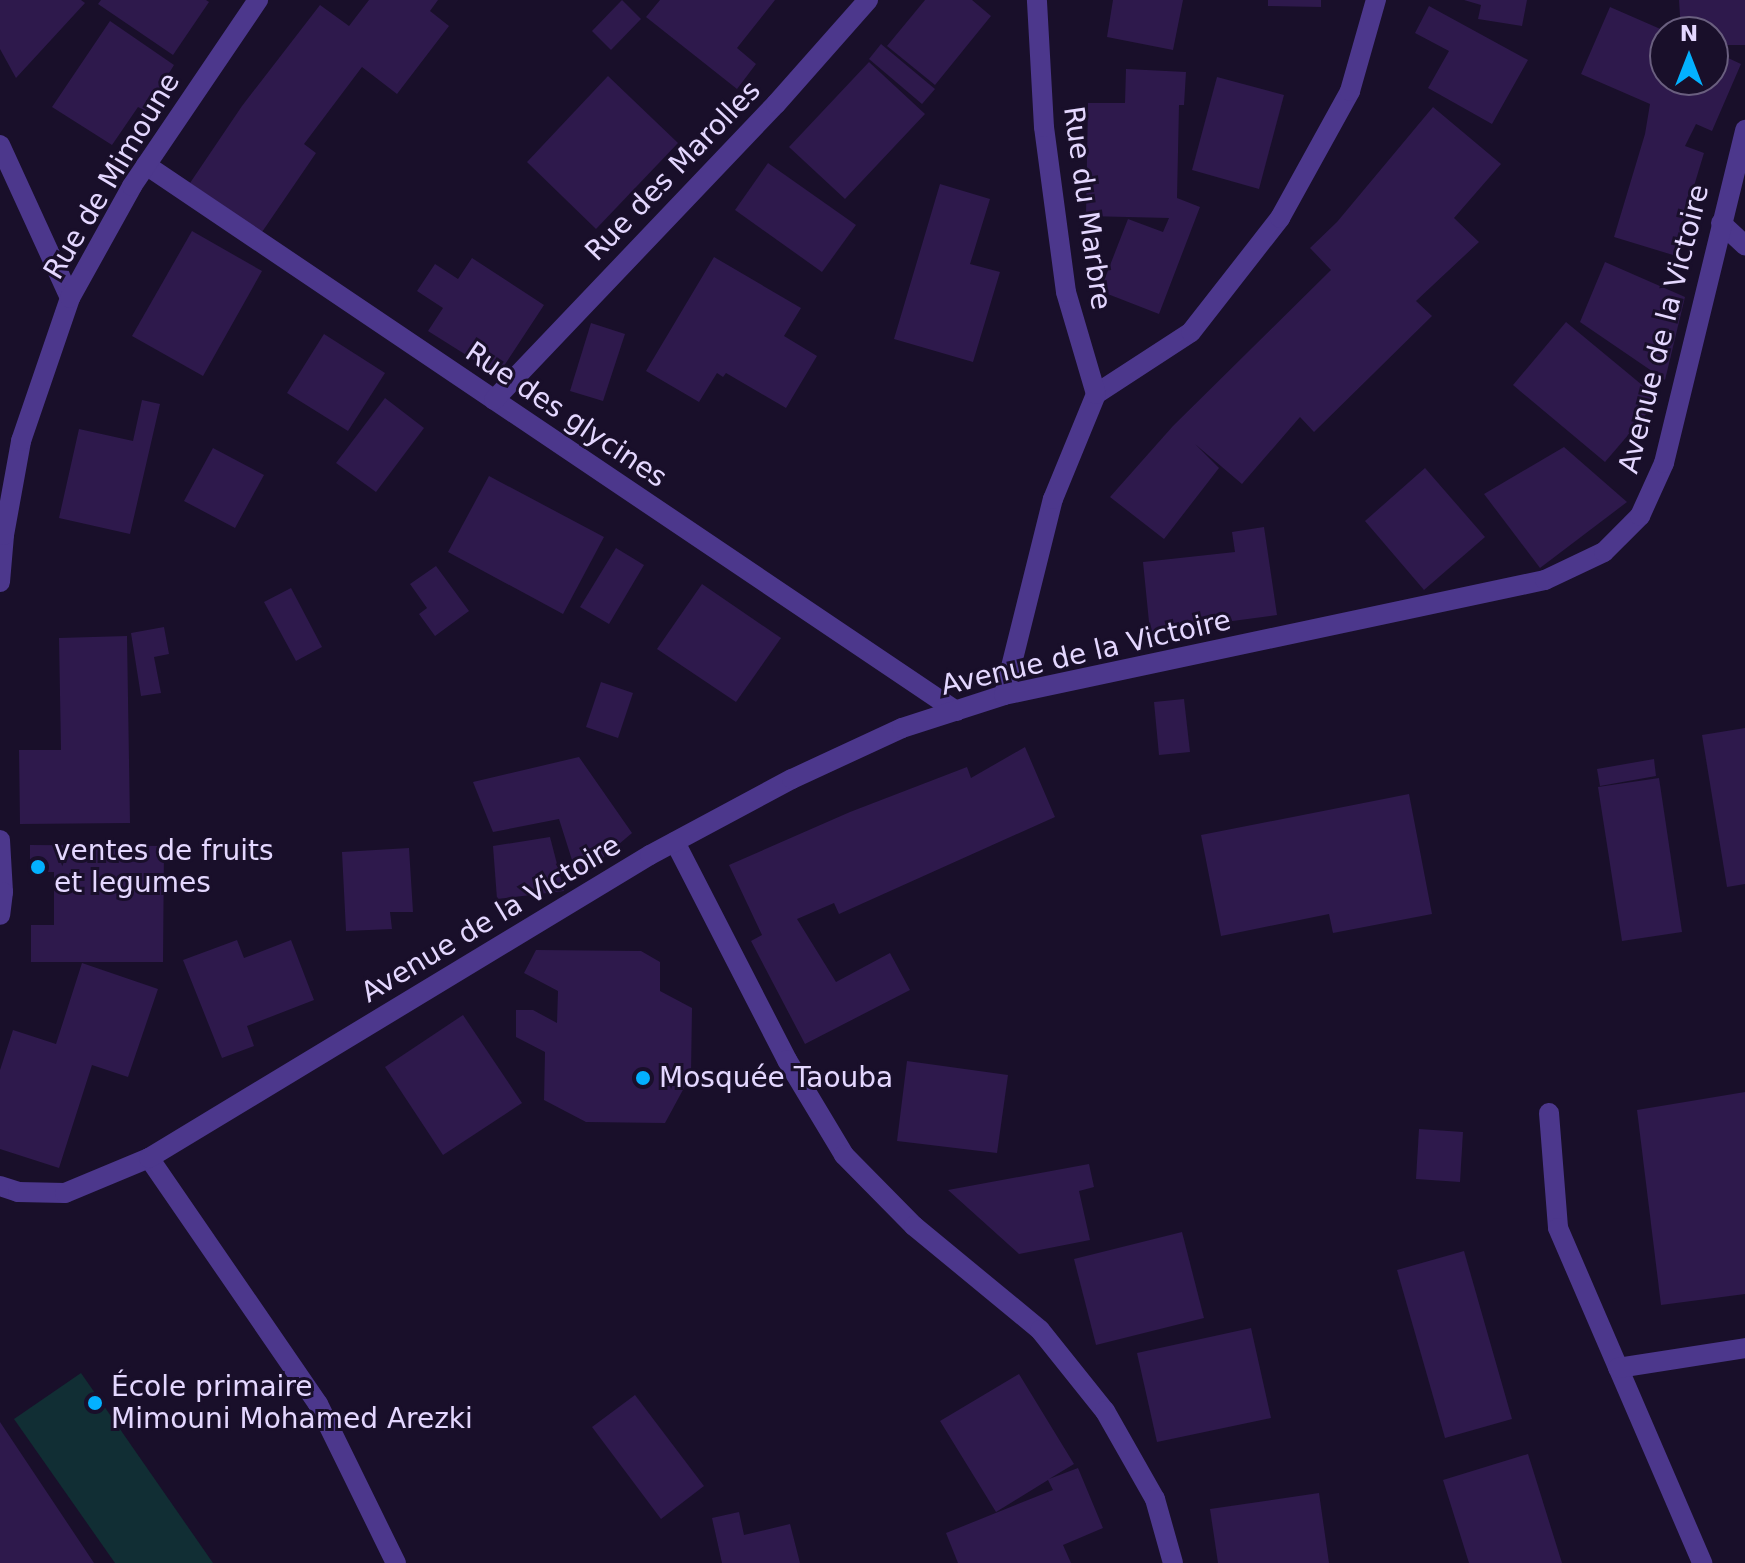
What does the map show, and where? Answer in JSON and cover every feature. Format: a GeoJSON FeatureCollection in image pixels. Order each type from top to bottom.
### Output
{"type":"FeatureCollection","features":[{"type":"Feature","properties":{"kind":"street","name":"Rue de Mimoune"},"geometry":{"type":"LineString","coordinates":[[0,582],[4,535],[21,441],[70,298],[146,165],[258,0]]}},
{"type":"Feature","properties":{"kind":"street","name":"Rue des Marolles"},"geometry":{"type":"LineString","coordinates":[[494,400],[776,104],[868,0]]}},
{"type":"Feature","properties":{"kind":"street","name":"Rue du Marbre"},"geometry":{"type":"LineString","coordinates":[[1037,0],[1044,127],[1066,292],[1096,394]]}},
{"type":"Feature","properties":{"kind":"street"},"geometry":{"type":"LineString","coordinates":[[1004,695],[1053,499],[1096,394],[1191,332],[1280,218],[1350,91],[1376,0]]}},
{"type":"Feature","properties":{"kind":"street","name":"Avenue de la Victoire"},"geometry":{"type":"LineString","coordinates":[[0,1186],[18,1192],[65,1193],[149,1158],[675,842],[792,779],[902,728],[1004,695],[1545,580],[1604,552],[1640,516],[1664,463],[1745,130]]}},
{"type":"Feature","properties":{"kind":"street"},"geometry":{"type":"LineString","coordinates":[[0,145],[70,298]]}},
{"type":"Feature","properties":{"kind":"street","name":"Rue des glycines"},"geometry":{"type":"LineString","coordinates":[[146,165],[956,711]]}},
{"type":"Feature","properties":{"kind":"street"},"geometry":{"type":"LineString","coordinates":[[1721,223],[1745,245]]}},
{"type":"Feature","properties":{"kind":"street"},"geometry":{"type":"LineString","coordinates":[[0,840],[3,892],[0,915]]}},
{"type":"Feature","properties":{"kind":"street"},"geometry":{"type":"LineString","coordinates":[[675,842],[787,1060],[844,1155],[914,1226],[1040,1330],[1105,1411],[1155,1499],[1173,1563]]}},
{"type":"Feature","properties":{"kind":"street"},"geometry":{"type":"LineString","coordinates":[[1549,1113],[1558,1228],[1702,1563]]}},
{"type":"Feature","properties":{"kind":"street"},"geometry":{"type":"LineString","coordinates":[[149,1158],[318,1404],[396,1563]]}},
{"type":"Feature","properties":{"kind":"street"},"geometry":{"type":"LineString","coordinates":[[1618,1368],[1745,1348]]}},
{"type":"Feature","properties":{"kind":"green space"},"geometry":{"type":"Polygon","coordinates":[[[81,1373],[213,1563],[115,1563],[14,1419],[81,1373]]]}},
{"type":"Feature","properties":{"kind":"building"},"geometry":{"type":"Polygon","coordinates":[[[0,0],[81,0],[85,3],[16,78],[0,49],[0,0]]]}},
{"type":"Feature","properties":{"kind":"building"},"geometry":{"type":"Polygon","coordinates":[[[101,0],[209,2],[173,55],[98,4],[101,0]]]}},
{"type":"Feature","properties":{"kind":"building"},"geometry":{"type":"Polygon","coordinates":[[[369,0],[438,0],[430,11],[449,26],[397,94],[362,67],[304,144],[316,153],[262,232],[190,183],[242,106],[320,5],[349,26],[369,0]]]}},
{"type":"Feature","properties":{"kind":"building"},"geometry":{"type":"Polygon","coordinates":[[[622,0],[641,19],[611,50],[592,31],[622,0]]]}},
{"type":"Feature","properties":{"kind":"building"},"geometry":{"type":"Polygon","coordinates":[[[660,0],[775,0],[737,48],[756,64],[737,89],[646,17],[660,0]]]}},
{"type":"Feature","properties":{"kind":"building"},"geometry":{"type":"Polygon","coordinates":[[[925,0],[972,0],[991,16],[935,85],[887,46],[925,0]]]}},
{"type":"Feature","properties":{"kind":"building"},"geometry":{"type":"Polygon","coordinates":[[[1113,0],[1183,0],[1173,50],[1107,37],[1113,0]]]}},
{"type":"Feature","properties":{"kind":"building"},"geometry":{"type":"Polygon","coordinates":[[[1268,0],[1321,0],[1321,7],[1268,6],[1268,0]]]}},
{"type":"Feature","properties":{"kind":"building"},"geometry":{"type":"Polygon","coordinates":[[[1464,0],[1527,0],[1522,26],[1478,19],[1481,5],[1464,0]]]}},
{"type":"Feature","properties":{"kind":"building"},"geometry":{"type":"Polygon","coordinates":[[[1679,0],[1745,0],[1745,45],[1729,45],[1729,16],[1680,16],[1679,0]]]}},
{"type":"Feature","properties":{"kind":"building"},"geometry":{"type":"Polygon","coordinates":[[[1429,6],[1528,60],[1492,124],[1428,88],[1449,51],[1415,33],[1429,6]]]}},
{"type":"Feature","properties":{"kind":"building"},"geometry":{"type":"Polygon","coordinates":[[[1610,7],[1649,24],[1649,96],[1727,96],[1712,131],[1696,124],[1685,146],[1704,153],[1673,255],[1614,237],[1645,134],[1650,104],[1581,74],[1610,7]]]}},
{"type":"Feature","properties":{"kind":"building"},"geometry":{"type":"Polygon","coordinates":[[[110,21],[174,65],[146,111],[138,107],[112,145],[52,107],[110,21]]]}},
{"type":"Feature","properties":{"kind":"building"},"geometry":{"type":"Polygon","coordinates":[[[881,44],[935,89],[922,104],[869,59],[881,44]]]}},
{"type":"Feature","properties":{"kind":"building"},"geometry":{"type":"Polygon","coordinates":[[[1729,58],[1741,64],[1729,92],[1729,58]]]}},
{"type":"Feature","properties":{"kind":"building"},"geometry":{"type":"Polygon","coordinates":[[[869,62],[925,114],[845,199],[789,147],[869,62]]]}},
{"type":"Feature","properties":{"kind":"building"},"geometry":{"type":"Polygon","coordinates":[[[1126,69],[1186,72],[1184,105],[1179,105],[1177,198],[1200,207],[1159,314],[1100,291],[1128,219],[1163,232],[1169,218],[1086,216],[1088,103],[1125,103],[1126,69]]]}},
{"type":"Feature","properties":{"kind":"building"},"geometry":{"type":"Polygon","coordinates":[[[608,76],[678,143],[596,229],[527,162],[608,76]]]}},
{"type":"Feature","properties":{"kind":"building"},"geometry":{"type":"Polygon","coordinates":[[[1217,77],[1284,95],[1259,189],[1192,170],[1217,77]]]}},
{"type":"Feature","properties":{"kind":"building"},"geometry":{"type":"Polygon","coordinates":[[[1433,107],[1501,164],[1454,218],[1479,242],[1416,301],[1432,316],[1314,432],[1300,417],[1242,484],[1195,444],[1219,468],[1164,539],[1110,497],[1173,426],[1331,270],[1310,248],[1337,222],[1433,107]]]}},
{"type":"Feature","properties":{"kind":"building"},"geometry":{"type":"Polygon","coordinates":[[[768,163],[856,225],[822,272],[735,210],[768,163]]]}},
{"type":"Feature","properties":{"kind":"building"},"geometry":{"type":"Polygon","coordinates":[[[940,184],[990,199],[970,264],[1000,272],[973,362],[894,339],[940,184]]]}},
{"type":"Feature","properties":{"kind":"building"},"geometry":{"type":"Polygon","coordinates":[[[192,231],[262,271],[203,376],[132,336],[192,231]]]}},
{"type":"Feature","properties":{"kind":"building"},"geometry":{"type":"Polygon","coordinates":[[[714,257],[801,308],[784,336],[817,356],[786,408],[726,373],[723,377],[717,373],[699,402],[646,371],[714,257]]]}},
{"type":"Feature","properties":{"kind":"building"},"geometry":{"type":"Polygon","coordinates":[[[472,258],[544,305],[498,375],[428,331],[443,308],[417,291],[435,264],[458,279],[472,258]]]}},
{"type":"Feature","properties":{"kind":"building"},"geometry":{"type":"Polygon","coordinates":[[[1605,262],[1685,297],[1665,380],[1580,322],[1605,262]]]}},
{"type":"Feature","properties":{"kind":"building"},"geometry":{"type":"Polygon","coordinates":[[[1566,322],[1659,399],[1605,462],[1513,385],[1566,322]]]}},
{"type":"Feature","properties":{"kind":"building"},"geometry":{"type":"Polygon","coordinates":[[[591,323],[625,334],[603,401],[570,391],[591,323]]]}},
{"type":"Feature","properties":{"kind":"building"},"geometry":{"type":"Polygon","coordinates":[[[324,334],[385,373],[348,431],[287,393],[324,334]]]}},
{"type":"Feature","properties":{"kind":"building"},"geometry":{"type":"Polygon","coordinates":[[[385,398],[424,428],[376,492],[336,463],[385,398]]]}},
{"type":"Feature","properties":{"kind":"building"},"geometry":{"type":"Polygon","coordinates":[[[142,400],[160,404],[130,534],[59,518],[79,429],[133,441],[142,400]]]}},
{"type":"Feature","properties":{"kind":"building"},"geometry":{"type":"Polygon","coordinates":[[[1564,447],[1627,502],[1540,568],[1484,494],[1564,447]]]}},
{"type":"Feature","properties":{"kind":"building"},"geometry":{"type":"Polygon","coordinates":[[[213,448],[264,475],[235,528],[184,501],[213,448]]]}},
{"type":"Feature","properties":{"kind":"building"},"geometry":{"type":"Polygon","coordinates":[[[1425,468],[1485,537],[1424,590],[1365,521],[1425,468]]]}},
{"type":"Feature","properties":{"kind":"building"},"geometry":{"type":"Polygon","coordinates":[[[489,476],[604,537],[563,614],[448,552],[489,476]]]}},
{"type":"Feature","properties":{"kind":"building"},"geometry":{"type":"Polygon","coordinates":[[[1264,527],[1277,615],[1150,632],[1143,562],[1235,552],[1232,532],[1264,527]]]}},
{"type":"Feature","properties":{"kind":"building"},"geometry":{"type":"Polygon","coordinates":[[[616,548],[644,565],[609,624],[580,607],[616,548]]]}},
{"type":"Feature","properties":{"kind":"building"},"geometry":{"type":"Polygon","coordinates":[[[436,566],[469,611],[435,636],[419,614],[427,608],[410,584],[436,566]]]}},
{"type":"Feature","properties":{"kind":"building"},"geometry":{"type":"Polygon","coordinates":[[[702,584],[781,638],[736,702],[657,649],[702,584]]]}},
{"type":"Feature","properties":{"kind":"building"},"geometry":{"type":"Polygon","coordinates":[[[291,588],[322,647],[296,661],[264,602],[291,588]]]}},
{"type":"Feature","properties":{"kind":"building"},"geometry":{"type":"Polygon","coordinates":[[[164,627],[169,654],[154,657],[161,693],[141,696],[131,633],[164,627]]]}},
{"type":"Feature","properties":{"kind":"building"},"geometry":{"type":"Polygon","coordinates":[[[127,636],[130,823],[20,824],[19,750],[61,750],[59,638],[127,636]]]}},
{"type":"Feature","properties":{"kind":"building"},"geometry":{"type":"Polygon","coordinates":[[[601,682],[633,693],[618,738],[586,727],[601,682]]]}},
{"type":"Feature","properties":{"kind":"building"},"geometry":{"type":"Polygon","coordinates":[[[1184,699],[1190,752],[1159,755],[1154,702],[1184,699]]]}},
{"type":"Feature","properties":{"kind":"building"},"geometry":{"type":"Polygon","coordinates":[[[1745,728],[1745,884],[1727,887],[1702,735],[1745,728]]]}},
{"type":"Feature","properties":{"kind":"building"},"geometry":{"type":"Polygon","coordinates":[[[1025,747],[1055,817],[839,914],[834,903],[797,919],[836,982],[890,953],[910,990],[805,1044],[751,941],[762,935],[729,865],[850,812],[967,767],[971,778],[1025,747]]]}},
{"type":"Feature","properties":{"kind":"building"},"geometry":{"type":"Polygon","coordinates":[[[579,757],[632,833],[578,879],[559,819],[493,832],[473,782],[579,757]]]}},
{"type":"Feature","properties":{"kind":"building"},"geometry":{"type":"Polygon","coordinates":[[[1654,759],[1656,776],[1600,786],[1597,769],[1654,759]]]}},
{"type":"Feature","properties":{"kind":"building"},"geometry":{"type":"Polygon","coordinates":[[[1659,778],[1682,932],[1622,941],[1598,787],[1659,778]]]}},
{"type":"Feature","properties":{"kind":"building"},"geometry":{"type":"Polygon","coordinates":[[[1409,794],[1432,914],[1333,933],[1329,914],[1221,936],[1201,835],[1409,794]]]}},
{"type":"Feature","properties":{"kind":"building"},"geometry":{"type":"Polygon","coordinates":[[[550,837],[564,891],[497,899],[493,846],[550,837]]]}},
{"type":"Feature","properties":{"kind":"building"},"geometry":{"type":"Polygon","coordinates":[[[30,845],[164,846],[163,962],[31,962],[31,925],[54,925],[54,872],[30,872],[30,845]]]}},
{"type":"Feature","properties":{"kind":"building"},"geometry":{"type":"Polygon","coordinates":[[[409,848],[413,912],[390,912],[392,929],[346,931],[342,852],[409,848]]]}},
{"type":"Feature","properties":{"kind":"building"},"geometry":{"type":"Polygon","coordinates":[[[237,940],[244,958],[291,940],[314,1000],[247,1026],[254,1046],[222,1058],[183,960],[237,940]]]}},
{"type":"Feature","properties":{"kind":"building"},"geometry":{"type":"Polygon","coordinates":[[[536,950],[641,951],[660,962],[660,991],[692,1008],[691,1075],[665,1123],[586,1122],[544,1100],[545,1052],[516,1037],[516,1010],[533,1010],[557,1023],[558,991],[524,973],[536,950]]]}},
{"type":"Feature","properties":{"kind":"building"},"geometry":{"type":"Polygon","coordinates":[[[82,963],[158,989],[128,1077],[92,1065],[59,1168],[0,1149],[0,1070],[13,1030],[56,1044],[82,963]]]}},
{"type":"Feature","properties":{"kind":"building"},"geometry":{"type":"Polygon","coordinates":[[[463,1015],[522,1103],[443,1155],[385,1067],[463,1015]]]}},
{"type":"Feature","properties":{"kind":"building"},"geometry":{"type":"Polygon","coordinates":[[[907,1061],[1008,1075],[997,1153],[897,1141],[907,1061]]]}},
{"type":"Feature","properties":{"kind":"building"},"geometry":{"type":"Polygon","coordinates":[[[1745,1092],[1745,1294],[1661,1305],[1637,1110],[1745,1092]]]}},
{"type":"Feature","properties":{"kind":"building"},"geometry":{"type":"Polygon","coordinates":[[[1419,1129],[1463,1132],[1460,1182],[1416,1179],[1419,1129]]]}},
{"type":"Feature","properties":{"kind":"building"},"geometry":{"type":"Polygon","coordinates":[[[1089,1164],[1094,1187],[1079,1191],[1090,1240],[1019,1254],[948,1190],[1089,1164]]]}},
{"type":"Feature","properties":{"kind":"building"},"geometry":{"type":"Polygon","coordinates":[[[1182,1232],[1204,1318],[1096,1345],[1074,1259],[1182,1232]]]}},
{"type":"Feature","properties":{"kind":"building"},"geometry":{"type":"Polygon","coordinates":[[[1464,1251],[1512,1419],[1445,1438],[1397,1270],[1464,1251]]]}},
{"type":"Feature","properties":{"kind":"building"},"geometry":{"type":"Polygon","coordinates":[[[1251,1328],[1271,1418],[1157,1442],[1137,1353],[1251,1328]]]}},
{"type":"Feature","properties":{"kind":"building"},"geometry":{"type":"Polygon","coordinates":[[[1019,1374],[1074,1464],[1049,1479],[1078,1468],[1103,1528],[1063,1545],[1071,1563],[958,1563],[946,1533],[1053,1490],[1048,1480],[996,1512],[940,1421],[1019,1374]]]}},
{"type":"Feature","properties":{"kind":"building"},"geometry":{"type":"Polygon","coordinates":[[[635,1395],[704,1486],[661,1519],[592,1427],[635,1395]]]}},
{"type":"Feature","properties":{"kind":"building"},"geometry":{"type":"Polygon","coordinates":[[[0,1422],[94,1563],[0,1563],[0,1422]]]}},
{"type":"Feature","properties":{"kind":"building"},"geometry":{"type":"Polygon","coordinates":[[[1528,1454],[1562,1563],[1469,1563],[1443,1480],[1528,1454]]]}},
{"type":"Feature","properties":{"kind":"building"},"geometry":{"type":"Polygon","coordinates":[[[1319,1493],[1329,1563],[1218,1563],[1210,1509],[1319,1493]]]}},
{"type":"Feature","properties":{"kind":"building"},"geometry":{"type":"Polygon","coordinates":[[[739,1512],[744,1535],[790,1524],[800,1563],[722,1563],[712,1518],[739,1512]]]}},
{"type":"Feature","properties":{"kind":"place","name":"ventes de fruits et legumes"},"geometry":{"type":"Point","coordinates":[38,867]}},
{"type":"Feature","properties":{"kind":"place","name":"Mosquée Taouba"},"geometry":{"type":"Point","coordinates":[643,1078]}},
{"type":"Feature","properties":{"kind":"place","name":"École primaire Mimouni Mohamed Arezki"},"geometry":{"type":"Point","coordinates":[95,1403]}}]}
